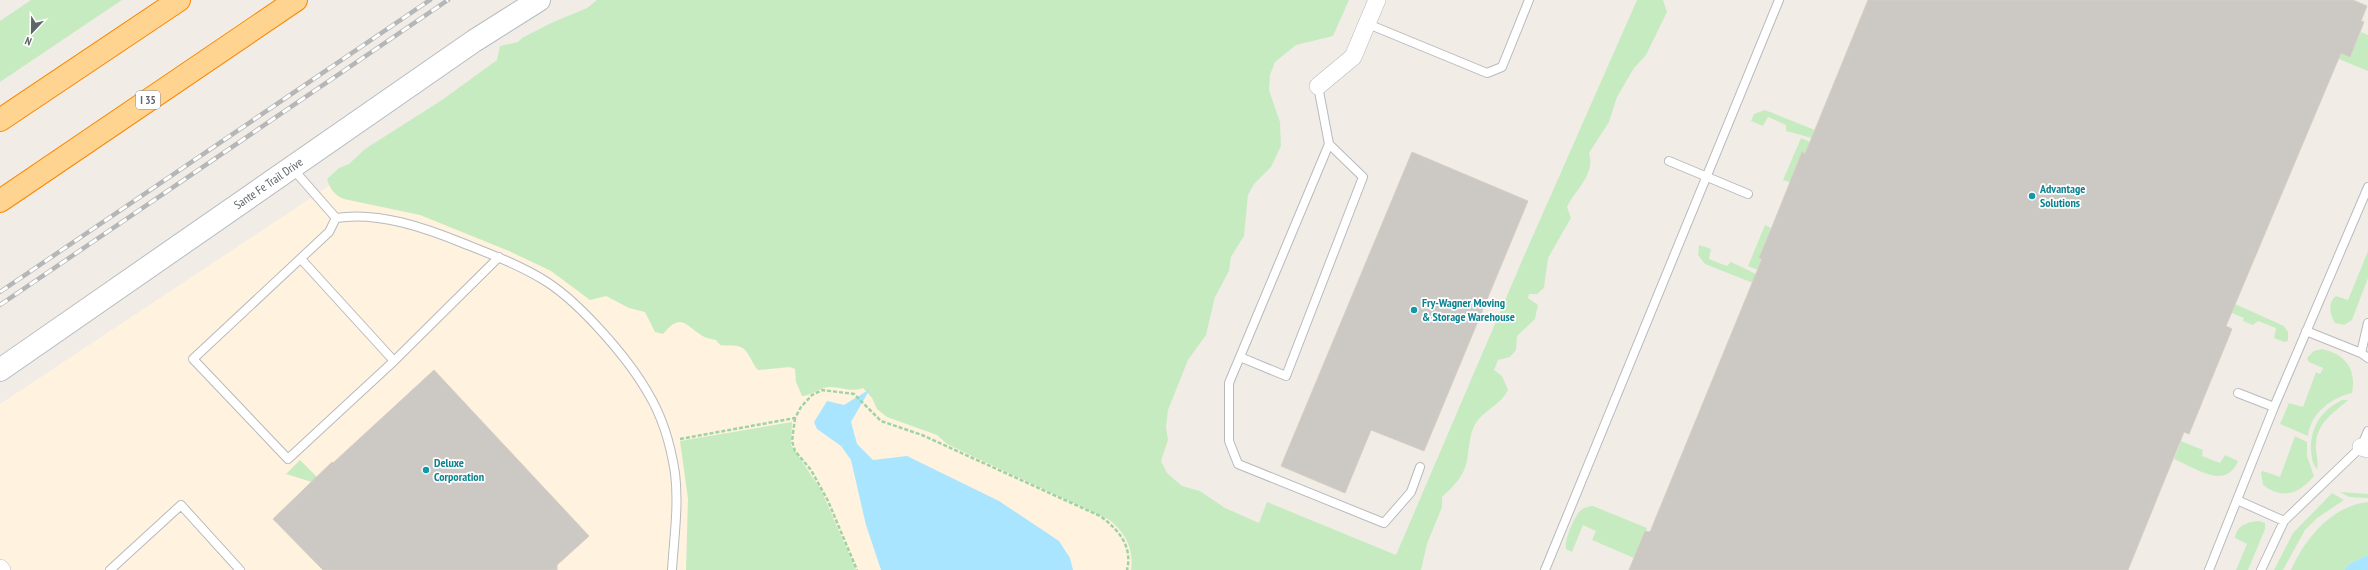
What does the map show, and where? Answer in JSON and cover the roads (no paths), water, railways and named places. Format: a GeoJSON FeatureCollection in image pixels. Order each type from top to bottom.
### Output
{"type":"FeatureCollection","features":[{"type":"Feature","properties":{"kind":"highway"},"geometry":{"type":"LineString","coordinates":[[0,120],[179,0]]}},
{"type":"Feature","properties":{"kind":"highway","name":"I 35"},"geometry":{"type":"LineString","coordinates":[[0,201],[296,0]]}},
{"type":"Feature","properties":{"kind":"main road","name":"Sante Fe Trail Drive"},"geometry":{"type":"LineString","coordinates":[[0,370],[474,41],[539,0]]}},
{"type":"Feature","properties":{"kind":"street"},"geometry":{"type":"LineString","coordinates":[[1318,86],[1353,57],[1377,0]]}},
{"type":"Feature","properties":{"kind":"lane"},"geometry":{"type":"LineString","coordinates":[[1368,24],[1487,73],[1502,67],[1529,0]]}},
{"type":"Feature","properties":{"kind":"lane"},"geometry":{"type":"LineString","coordinates":[[1545,570],[1779,0]]}},
{"type":"Feature","properties":{"kind":"lane"},"geometry":{"type":"LineString","coordinates":[[1318,86],[1329,144],[1229,383],[1229,442],[1238,464],[1384,523],[1411,492],[1420,467]]}},
{"type":"Feature","properties":{"kind":"lane"},"geometry":{"type":"LineString","coordinates":[[1240,357],[1286,376],[1364,177],[1329,144]]}},
{"type":"Feature","properties":{"kind":"lane"},"geometry":{"type":"LineString","coordinates":[[1669,161],[1748,194]]}},
{"type":"Feature","properties":{"kind":"lane"},"geometry":{"type":"LineString","coordinates":[[292,168],[336,218]]}},
{"type":"Feature","properties":{"kind":"lane"},"geometry":{"type":"LineString","coordinates":[[2209,570],[2274,407],[2368,187]]}},
{"type":"Feature","properties":{"kind":"lane"},"geometry":{"type":"LineString","coordinates":[[336,218],[353,215],[408,225],[435,232],[499,257],[532,274],[562,293],[615,348],[648,394],[661,424],[675,474],[677,493],[672,570]]}},
{"type":"Feature","properties":{"kind":"lane"},"geometry":{"type":"LineString","coordinates":[[336,218],[329,232],[193,359],[288,458],[394,361],[499,257]]}},
{"type":"Feature","properties":{"kind":"lane"},"geometry":{"type":"LineString","coordinates":[[301,259],[394,361]]}},
{"type":"Feature","properties":{"kind":"lane"},"geometry":{"type":"LineString","coordinates":[[2306,331],[2364,356],[2368,323]]}},
{"type":"Feature","properties":{"kind":"lane"},"geometry":{"type":"LineString","coordinates":[[2238,393],[2274,407]]}},
{"type":"Feature","properties":{"kind":"lane"},"geometry":{"type":"LineString","coordinates":[[2261,570],[2284,521],[2365,448],[2368,431]]}},
{"type":"Feature","properties":{"kind":"lane"},"geometry":{"type":"LineString","coordinates":[[2237,500],[2284,521]]}},
{"type":"Feature","properties":{"kind":"lane"},"geometry":{"type":"LineString","coordinates":[[110,570],[181,505],[240,570]]}},
{"type":"Feature","properties":{"kind":"water"},"geometry":{"type":"Polygon","coordinates":[[[870,389],[851,422],[857,444],[873,460],[907,456],[999,501],[1059,541],[1070,558],[1073,570],[881,570],[866,525],[851,460],[841,446],[817,429],[814,422],[827,401],[844,405],[870,389]]]}},
{"type":"Feature","properties":{"kind":"water"},"geometry":{"type":"Polygon","coordinates":[[[2368,555],[2368,570],[2344,570],[2349,564],[2368,555]]]}},
{"type":"Feature","properties":{"kind":"railway"},"geometry":{"type":"LineString","coordinates":[[0,292],[430,0]]}},
{"type":"Feature","properties":{"kind":"railway"},"geometry":{"type":"LineString","coordinates":[[0,305],[448,0]]}},
{"type":"Feature","properties":{"kind":"place","name":"Advantage Solutions"},"geometry":{"type":"Point","coordinates":[2032,196]}},
{"type":"Feature","properties":{"kind":"place","name":"Fry-Wagner Moving & Storage Warehouse"},"geometry":{"type":"Point","coordinates":[1414,310]}},
{"type":"Feature","properties":{"kind":"place","name":"Deluxe Corporation"},"geometry":{"type":"Point","coordinates":[426,470]}}]}
